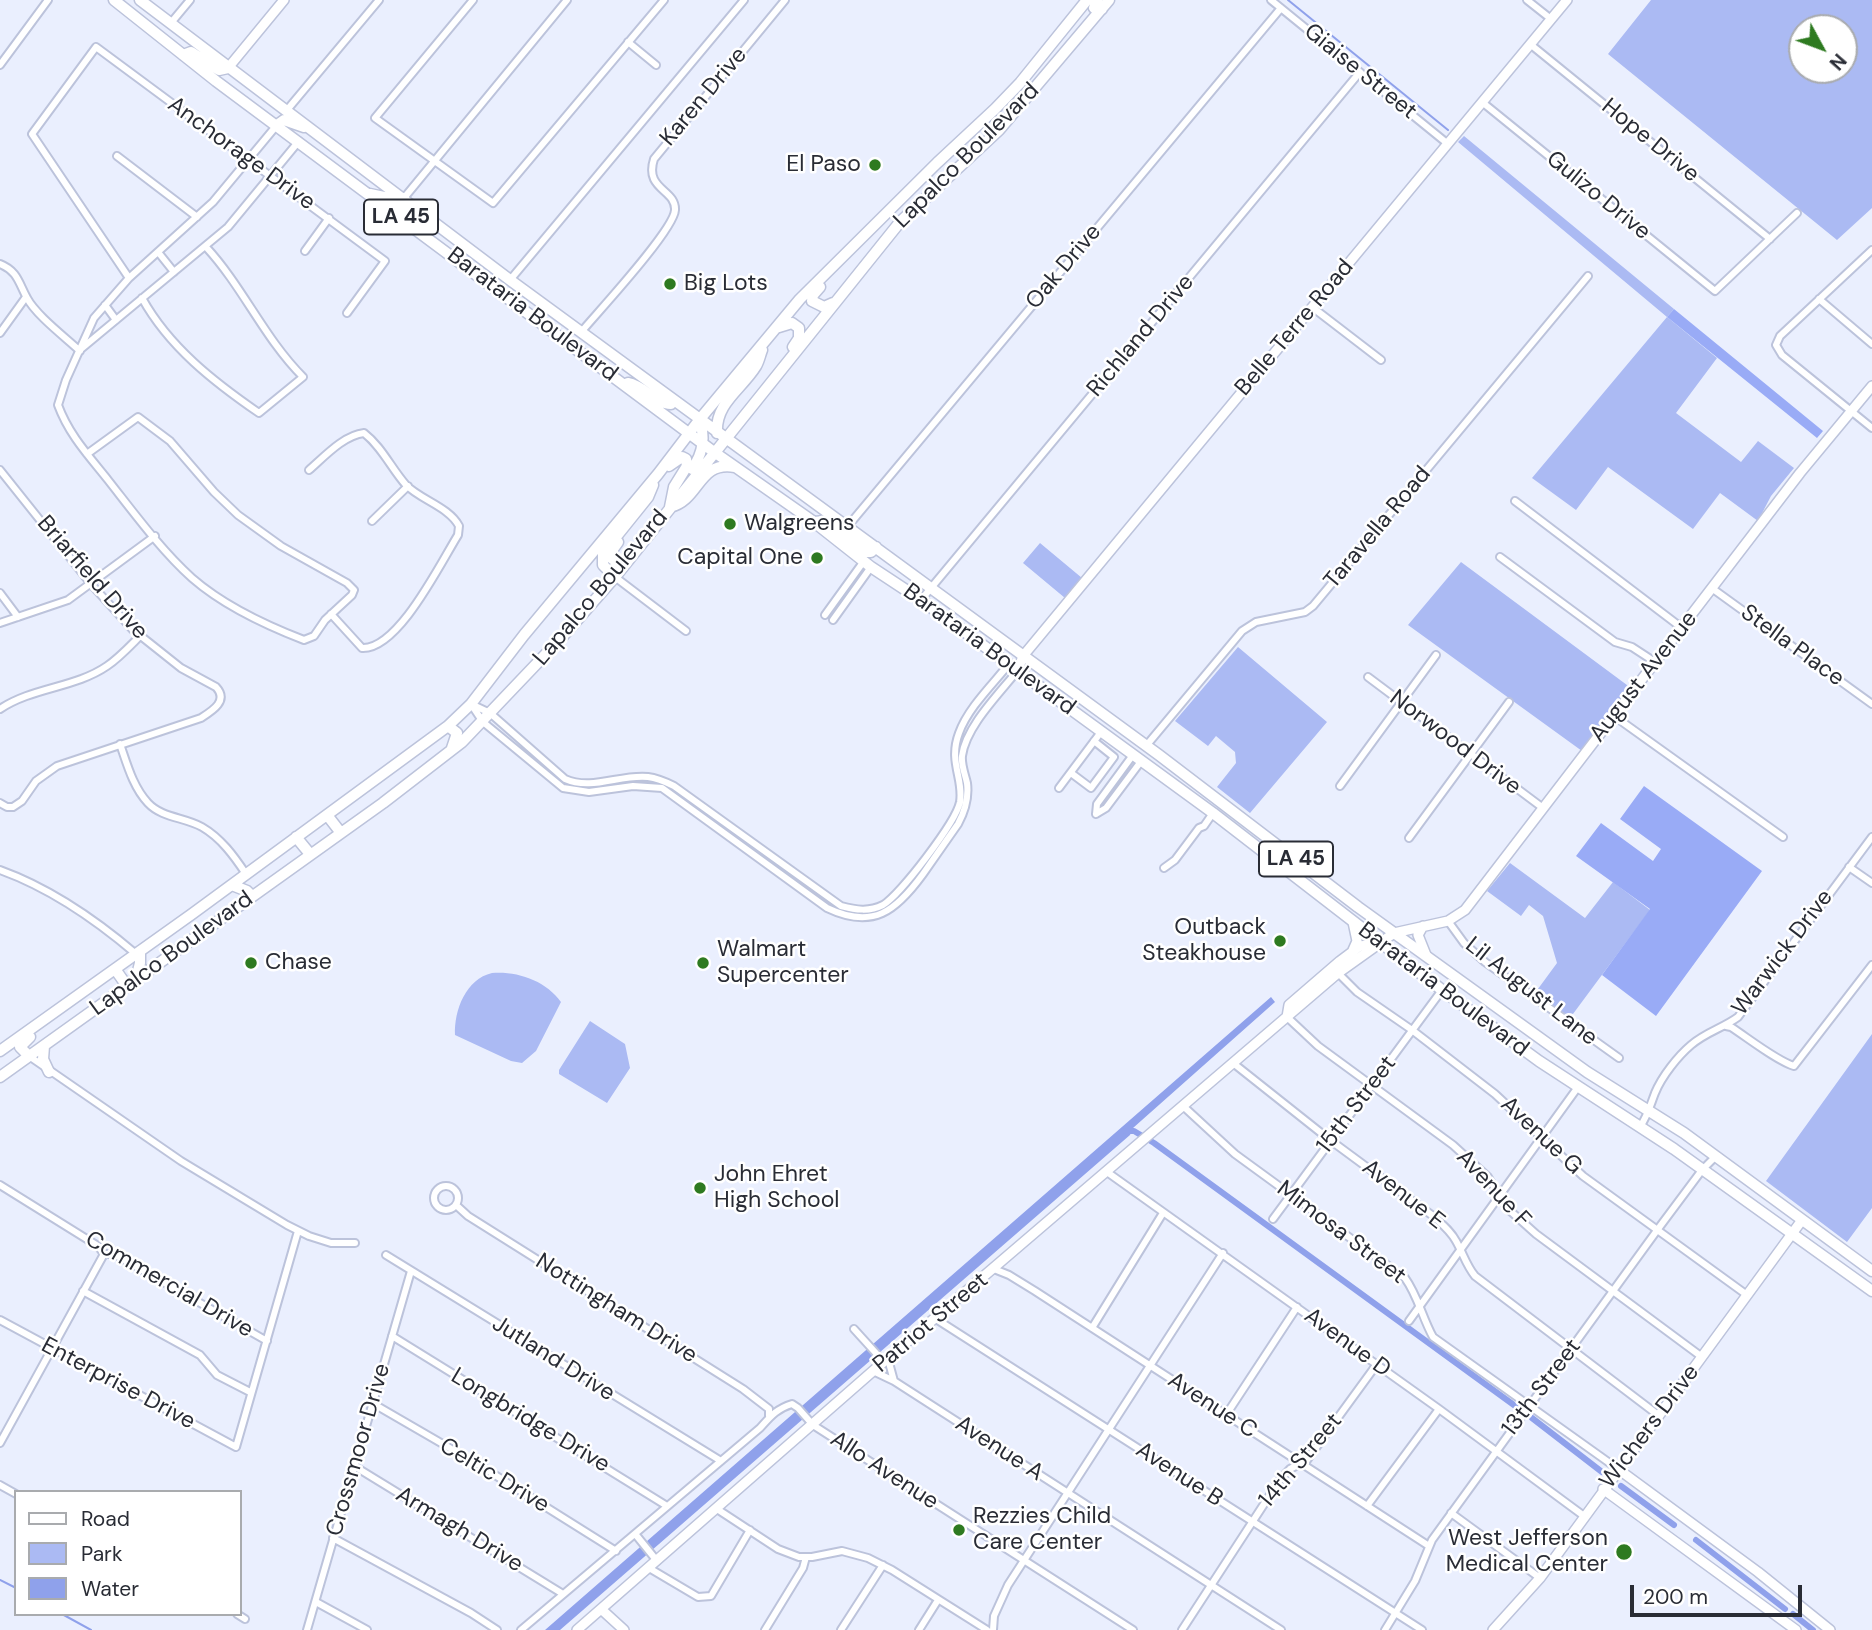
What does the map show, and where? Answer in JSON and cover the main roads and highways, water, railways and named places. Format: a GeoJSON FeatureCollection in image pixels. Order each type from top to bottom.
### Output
{"type":"FeatureCollection","features":[{"type":"Feature","properties":{"kind":"main road","name":"Barataria Boulevard"},"geometry":{"type":"LineString","coordinates":[[114,0],[183,55],[689,433],[1213,813],[1442,990],[1872,1290]]}},
{"type":"Feature","properties":{"kind":"main road","name":"Barataria Boulevard"},"geometry":{"type":"LineString","coordinates":[[140,0],[510,279],[1159,755],[1394,933],[1587,1072],[1716,1156],[1872,1271]]}},
{"type":"Feature","properties":{"kind":"main road","name":"Lapalco Boulevard"},"geometry":{"type":"LineString","coordinates":[[0,1051],[232,885],[448,726],[471,705],[524,635],[766,339],[816,282],[1020,83],[1087,0]]}},
{"type":"Feature","properties":{"kind":"main road","name":"Lapalco Boulevard"},"geometry":{"type":"LineString","coordinates":[[722,434],[748,409],[900,222],[1007,123],[1099,5],[1109,0]]}},
{"type":"Feature","properties":{"kind":"main road"},"geometry":{"type":"LineString","coordinates":[[183,55],[191,52],[219,70],[228,68]]}},
{"type":"Feature","properties":{"kind":"main road"},"geometry":{"type":"LineString","coordinates":[[277,125],[284,120],[311,129]]}},
{"type":"Feature","properties":{"kind":"main road"},"geometry":{"type":"LineString","coordinates":[[370,194],[398,200],[404,198]]}},
{"type":"Feature","properties":{"kind":"main road"},"geometry":{"type":"LineString","coordinates":[[393,211],[398,207],[427,215]]}},
{"type":"Feature","properties":{"kind":"main road"},"geometry":{"type":"LineString","coordinates":[[839,300],[824,307],[812,302],[813,295],[832,275],[848,250]]}},
{"type":"Feature","properties":{"kind":"main road"},"geometry":{"type":"LineString","coordinates":[[487,282],[510,279]]}},
{"type":"Feature","properties":{"kind":"main road"},"geometry":{"type":"LineString","coordinates":[[501,292],[525,290]]}},
{"type":"Feature","properties":{"kind":"main road"},"geometry":{"type":"LineString","coordinates":[[772,380],[800,332],[792,323],[774,330]]}},
{"type":"Feature","properties":{"kind":"main road"},"geometry":{"type":"LineString","coordinates":[[556,334],[582,331]]}},
{"type":"Feature","properties":{"kind":"main road"},"geometry":{"type":"LineString","coordinates":[[718,452],[722,434],[717,422],[721,412],[756,366],[766,339]]}},
{"type":"Feature","properties":{"kind":"main road"},"geometry":{"type":"LineString","coordinates":[[568,342],[594,340]]}},
{"type":"Feature","properties":{"kind":"main road"},"geometry":{"type":"LineString","coordinates":[[624,384],[633,384],[666,404],[671,404],[674,400]]}},
{"type":"Feature","properties":{"kind":"main road"},"geometry":{"type":"LineString","coordinates":[[739,386],[735,408],[742,413],[748,409]]}},
{"type":"Feature","properties":{"kind":"main road"},"geometry":{"type":"LineString","coordinates":[[672,494],[699,460],[704,443],[699,418]]}},
{"type":"Feature","properties":{"kind":"main road","name":"Lapalco Boulevard"},"geometry":{"type":"LineString","coordinates":[[0,1077],[450,752],[487,718],[564,635],[718,452]]}},
{"type":"Feature","properties":{"kind":"main road"},"geometry":{"type":"LineString","coordinates":[[615,577],[603,565],[603,553],[648,497],[658,474],[677,459],[686,459],[687,466],[676,482],[670,507],[681,505],[713,467],[724,465],[738,469],[747,462],[790,492],[803,494]]}},
{"type":"Feature","properties":{"kind":"main road"},"geometry":{"type":"LineString","coordinates":[[628,558],[618,563],[613,561],[611,555],[634,515]]}},
{"type":"Feature","properties":{"kind":"main road"},"geometry":{"type":"LineString","coordinates":[[814,522],[825,521],[867,552],[872,552],[876,547]]}},
{"type":"Feature","properties":{"kind":"main road"},"geometry":{"type":"LineString","coordinates":[[868,564],[889,557]]}},
{"type":"Feature","properties":{"kind":"main road"},"geometry":{"type":"LineString","coordinates":[[448,726],[457,733],[450,752]]}},
{"type":"Feature","properties":{"kind":"main road"},"geometry":{"type":"LineString","coordinates":[[1122,747],[1146,746]]}},
{"type":"Feature","properties":{"kind":"main road"},"geometry":{"type":"LineString","coordinates":[[1137,757],[1159,755]]}},
{"type":"Feature","properties":{"kind":"main road"},"geometry":{"type":"LineString","coordinates":[[327,815],[341,833]]}},
{"type":"Feature","properties":{"kind":"main road"},"geometry":{"type":"LineString","coordinates":[[296,837],[310,854]]}},
{"type":"Feature","properties":{"kind":"main road"},"geometry":{"type":"LineString","coordinates":[[232,885],[247,891],[252,897]]}},
{"type":"Feature","properties":{"kind":"main road"},"geometry":{"type":"LineString","coordinates":[[170,929],[182,946]]}},
{"type":"Feature","properties":{"kind":"main road"},"geometry":{"type":"LineString","coordinates":[[115,969],[132,982],[138,953]]}},
{"type":"Feature","properties":{"kind":"main road"},"geometry":{"type":"LineString","coordinates":[[29,1056],[20,1045],[42,1028],[48,1016]]}},
{"type":"Feature","properties":{"kind":"main road"},"geometry":{"type":"LineString","coordinates":[[44,1046],[43,1059],[49,1072]]}},
{"type":"Feature","properties":{"kind":"main road"},"geometry":{"type":"LineString","coordinates":[[0,1063],[16,1066]]}},
{"type":"Feature","properties":{"kind":"water"},"geometry":{"type":"Polygon","coordinates":[[[1271,997],[1275,1002],[1133,1128],[1130,1135],[560,1630],[545,1630],[1271,997]]]}},
{"type":"Feature","properties":{"kind":"waterway"},"geometry":{"type":"LineString","coordinates":[[1288,0],[1448,130]]}},
{"type":"Feature","properties":{"kind":"waterway"},"geometry":{"type":"LineString","coordinates":[[1126,1131],[1134,1131],[1154,1143],[1518,1408]]}},
{"type":"Feature","properties":{"kind":"waterway"},"geometry":{"type":"LineString","coordinates":[[1532,1418],[1602,1472]]}},
{"type":"Feature","properties":{"kind":"waterway"},"geometry":{"type":"LineString","coordinates":[[1621,1486],[1674,1525]]}},
{"type":"Feature","properties":{"kind":"waterway"},"geometry":{"type":"LineString","coordinates":[[1696,1540],[1785,1609]]}},
{"type":"Feature","properties":{"kind":"waterway"},"geometry":{"type":"LineString","coordinates":[[0,1580],[14,1587]]}},
{"type":"Feature","properties":{"kind":"waterway"},"geometry":{"type":"LineString","coordinates":[[1793,1614],[1813,1630]]}},
{"type":"Feature","properties":{"kind":"waterway"},"geometry":{"type":"LineString","coordinates":[[66,1616],[91,1630]]}},
{"type":"Feature","properties":{"kind":"place","name":"El Paso"},"geometry":{"type":"Point","coordinates":[875,165]}},
{"type":"Feature","properties":{"kind":"place","name":"Big Lots"},"geometry":{"type":"Point","coordinates":[670,284]}},
{"type":"Feature","properties":{"kind":"place","name":"Walgreens"},"geometry":{"type":"Point","coordinates":[730,524]}},
{"type":"Feature","properties":{"kind":"place","name":"Capital One"},"geometry":{"type":"Point","coordinates":[817,558]}},
{"type":"Feature","properties":{"kind":"place","name":"Outback Steakhouse"},"geometry":{"type":"Point","coordinates":[1280,941]}},
{"type":"Feature","properties":{"kind":"place","name":"Chase"},"geometry":{"type":"Point","coordinates":[251,963]}},
{"type":"Feature","properties":{"kind":"place","name":"Walmart Supercenter"},"geometry":{"type":"Point","coordinates":[703,963]}},
{"type":"Feature","properties":{"kind":"place","name":"John Ehret High School"},"geometry":{"type":"Point","coordinates":[700,1188]}},
{"type":"Feature","properties":{"kind":"place","name":"Rezzies Child Care Center"},"geometry":{"type":"Point","coordinates":[959,1530]}},
{"type":"Feature","properties":{"kind":"place","name":"West Jefferson Medical Center"},"geometry":{"type":"Point","coordinates":[1624,1552]}}]}
